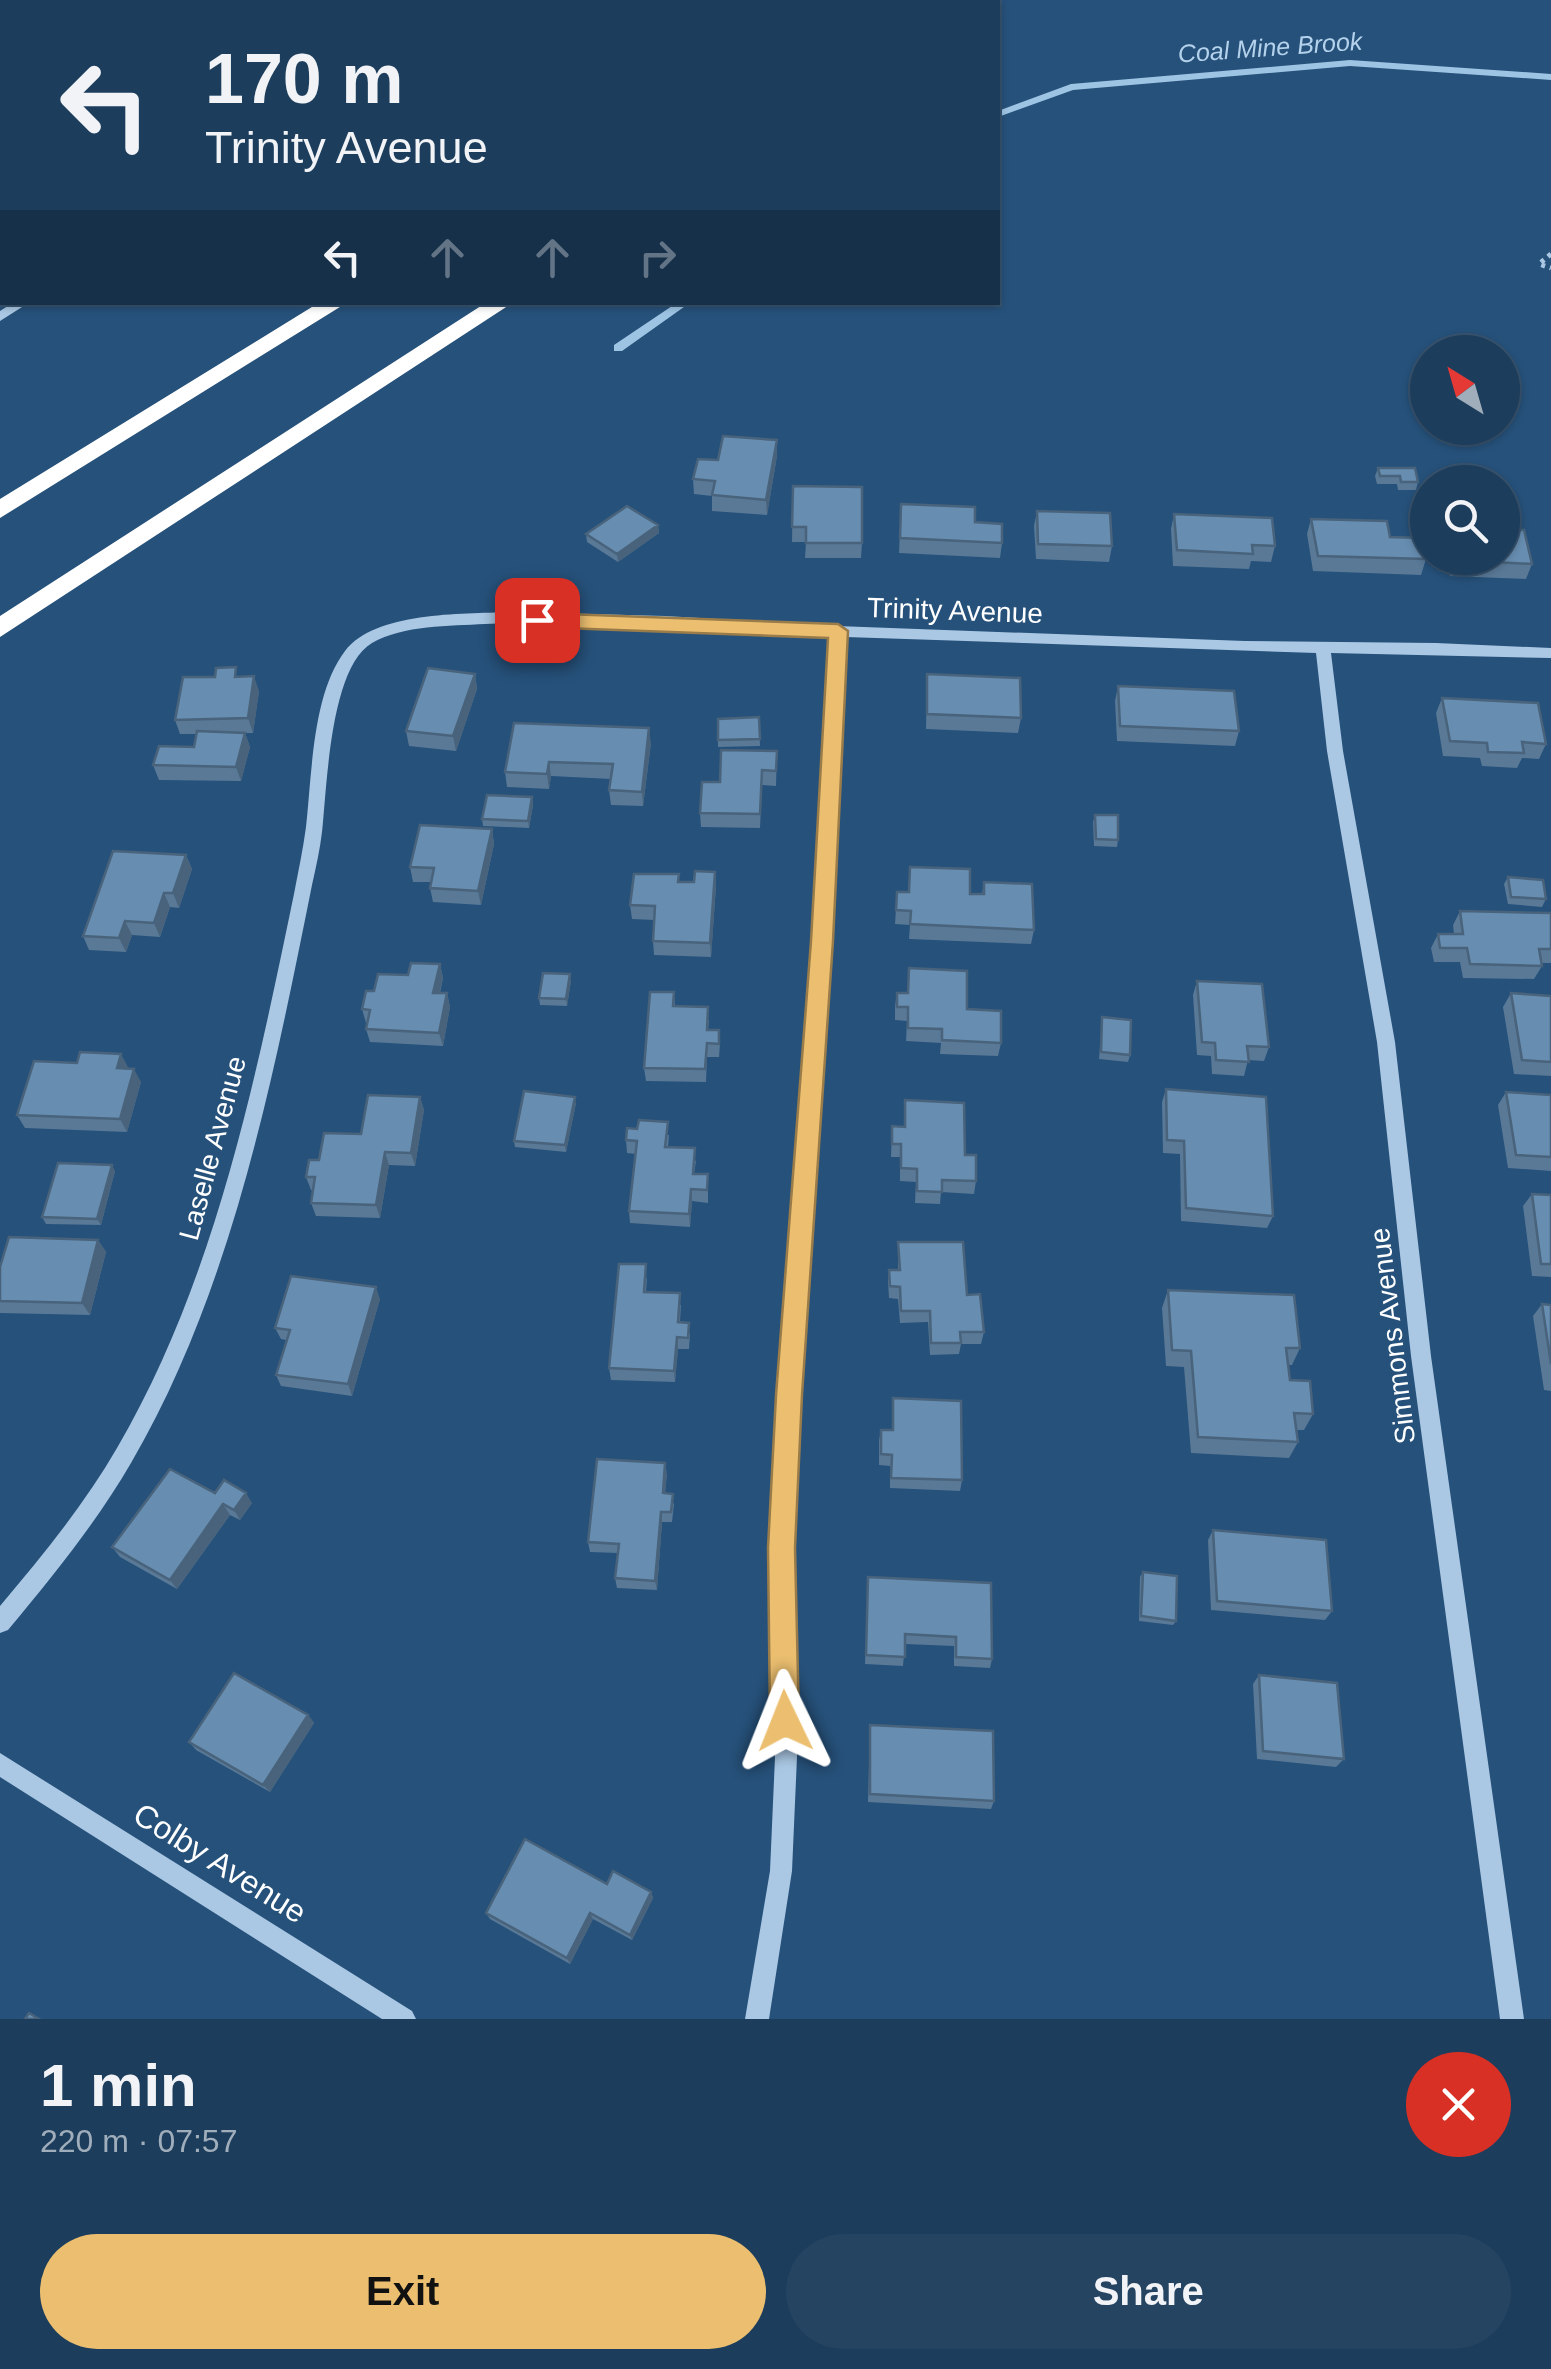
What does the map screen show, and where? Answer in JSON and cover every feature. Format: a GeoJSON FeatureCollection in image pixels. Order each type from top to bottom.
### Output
{"type":"FeatureCollection","features":[{"type":"Feature","properties":{"kind":"highway"},"geometry":{"type":"LineString","coordinates":[[0,510],[332,305]]}},
{"type":"Feature","properties":{"kind":"highway"},"geometry":{"type":"LineString","coordinates":[[0,628],[498,305]]}},
{"type":"Feature","properties":{"kind":"street","name":"Trinity Avenue"},"geometry":{"type":"LineString","coordinates":[[361,643],[397,627],[447,620],[562,620],[1551,653]]}},
{"type":"Feature","properties":{"kind":"street"},"geometry":{"type":"LineString","coordinates":[[757,2019],[781,1871],[786,1757],[782,1548],[838,631]]}},
{"type":"Feature","properties":{"kind":"street","name":"Laselle Avenue"},"geometry":{"type":"LineString","coordinates":[[0,1622],[50,1565],[106,1481],[170,1362],[200,1294],[251,1116],[306,876],[318,817],[326,714],[344,667],[361,643]]}},
{"type":"Feature","properties":{"kind":"street","name":"Simmons Avenue"},"geometry":{"type":"LineString","coordinates":[[1323,648],[1334,751],[1386,1042],[1421,1356],[1512,2019]]}},
{"type":"Feature","properties":{"kind":"street","name":"Colby Avenue"},"geometry":{"type":"LineString","coordinates":[[0,1764],[404,2019]]}},
{"type":"Feature","properties":{"kind":"path"},"geometry":{"type":"LineString","coordinates":[[1551,254],[1539,264],[1551,268]]}},
{"type":"Feature","properties":{"kind":"building"},"geometry":{"type":"Polygon","coordinates":[[[723,436],[777,440],[766,500],[712,495],[715,481],[693,479],[698,459],[718,460],[723,436]]]}},
{"type":"Feature","properties":{"kind":"building"},"geometry":{"type":"Polygon","coordinates":[[[1378,468],[1410,468],[1410,482],[1401,482],[1400,476],[1380,476],[1378,468]]]}},
{"type":"Feature","properties":{"kind":"building"},"geometry":{"type":"Polygon","coordinates":[[[793,486],[862,487],[862,543],[806,543],[806,527],[792,527],[793,486]]]}},
{"type":"Feature","properties":{"kind":"building"},"geometry":{"type":"Polygon","coordinates":[[[901,504],[975,507],[975,522],[1002,524],[1002,543],[900,538],[901,504]]]}},
{"type":"Feature","properties":{"kind":"building"},"geometry":{"type":"Polygon","coordinates":[[[627,506],[658,525],[617,554],[586,534],[627,506]]]}},
{"type":"Feature","properties":{"kind":"building"},"geometry":{"type":"Polygon","coordinates":[[[1037,511],[1110,513],[1112,546],[1038,544],[1037,511]]]}},
{"type":"Feature","properties":{"kind":"building"},"geometry":{"type":"Polygon","coordinates":[[[1174,514],[1272,518],[1275,546],[1252,545],[1253,554],[1177,550],[1174,514]]]}},
{"type":"Feature","properties":{"kind":"building"},"geometry":{"type":"Polygon","coordinates":[[[1311,519],[1387,521],[1390,537],[1410,538],[1410,559],[1318,556],[1311,519]]]}},
{"type":"Feature","properties":{"kind":"building"},"geometry":{"type":"Polygon","coordinates":[[[1520,530],[1524,530],[1532,564],[1520,563],[1520,530]]]}},
{"type":"Feature","properties":{"kind":"building"},"geometry":{"type":"Polygon","coordinates":[[[236,667],[235,677],[254,676],[248,718],[175,720],[183,677],[215,677],[216,668],[236,667]]]}},
{"type":"Feature","properties":{"kind":"building"},"geometry":{"type":"Polygon","coordinates":[[[428,668],[475,674],[453,736],[406,731],[428,668]]]}},
{"type":"Feature","properties":{"kind":"building"},"geometry":{"type":"Polygon","coordinates":[[[927,674],[1020,678],[1021,718],[927,714],[927,674]]]}},
{"type":"Feature","properties":{"kind":"building"},"geometry":{"type":"Polygon","coordinates":[[[1118,686],[1234,691],[1239,731],[1120,726],[1118,686]]]}},
{"type":"Feature","properties":{"kind":"building"},"geometry":{"type":"Polygon","coordinates":[[[1442,698],[1538,703],[1546,744],[1522,742],[1524,753],[1488,752],[1487,743],[1450,741],[1442,698]]]}},
{"type":"Feature","properties":{"kind":"building"},"geometry":{"type":"Polygon","coordinates":[[[759,717],[760,739],[718,740],[718,719],[759,717]]]}},
{"type":"Feature","properties":{"kind":"building"},"geometry":{"type":"Polygon","coordinates":[[[514,723],[649,728],[642,792],[609,790],[613,764],[549,762],[547,774],[505,772],[514,723]]]}},
{"type":"Feature","properties":{"kind":"building"},"geometry":{"type":"Polygon","coordinates":[[[197,731],[245,733],[236,767],[153,765],[159,746],[194,747],[197,731]]]}},
{"type":"Feature","properties":{"kind":"building"},"geometry":{"type":"Polygon","coordinates":[[[721,750],[777,751],[776,771],[762,770],[760,814],[700,813],[702,782],[720,782],[721,750]]]}},
{"type":"Feature","properties":{"kind":"building"},"geometry":{"type":"Polygon","coordinates":[[[487,795],[532,797],[528,821],[482,819],[487,795]]]}},
{"type":"Feature","properties":{"kind":"building"},"geometry":{"type":"Polygon","coordinates":[[[1095,815],[1118,815],[1118,840],[1096,839],[1095,815]]]}},
{"type":"Feature","properties":{"kind":"building"},"geometry":{"type":"Polygon","coordinates":[[[420,825],[492,829],[478,891],[430,888],[434,868],[410,867],[420,825]]]}},
{"type":"Feature","properties":{"kind":"building"},"geometry":{"type":"Polygon","coordinates":[[[113,851],[186,855],[173,893],[164,893],[154,923],[125,921],[119,938],[83,936],[113,851]]]}},
{"type":"Feature","properties":{"kind":"building"},"geometry":{"type":"Polygon","coordinates":[[[910,867],[970,869],[970,894],[984,894],[984,882],[1032,884],[1034,930],[910,924],[911,911],[896,910],[897,892],[909,892],[910,867]]]}},
{"type":"Feature","properties":{"kind":"building"},"geometry":{"type":"Polygon","coordinates":[[[695,871],[715,872],[710,943],[653,941],[655,906],[630,905],[634,874],[679,874],[678,882],[694,882],[695,871]]]}},
{"type":"Feature","properties":{"kind":"building"},"geometry":{"type":"Polygon","coordinates":[[[1508,877],[1543,880],[1546,899],[1511,897],[1508,877]]]}},
{"type":"Feature","properties":{"kind":"building"},"geometry":{"type":"Polygon","coordinates":[[[1460,911],[1551,913],[1551,949],[1539,949],[1542,966],[1470,964],[1467,948],[1440,948],[1438,934],[1463,934],[1460,911]]]}},
{"type":"Feature","properties":{"kind":"building"},"geometry":{"type":"Polygon","coordinates":[[[411,963],[440,964],[433,993],[447,993],[439,1033],[366,1029],[370,1010],[362,1009],[366,991],[374,991],[378,974],[408,975],[411,963]]]}},
{"type":"Feature","properties":{"kind":"building"},"geometry":{"type":"Polygon","coordinates":[[[909,968],[967,971],[967,1009],[1001,1011],[1001,1043],[942,1040],[942,1029],[908,1028],[908,1007],[897,1007],[897,993],[908,993],[909,968]]]}},
{"type":"Feature","properties":{"kind":"building"},"geometry":{"type":"Polygon","coordinates":[[[543,973],[570,974],[566,999],[539,998],[543,973]]]}},
{"type":"Feature","properties":{"kind":"building"},"geometry":{"type":"Polygon","coordinates":[[[1197,981],[1262,984],[1269,1047],[1247,1046],[1249,1062],[1216,1060],[1215,1043],[1202,1042],[1197,981]]]}},
{"type":"Feature","properties":{"kind":"building"},"geometry":{"type":"Polygon","coordinates":[[[650,992],[674,992],[673,1006],[708,1007],[707,1030],[719,1030],[719,1044],[707,1043],[705,1069],[644,1068],[650,992]]]}},
{"type":"Feature","properties":{"kind":"building"},"geometry":{"type":"Polygon","coordinates":[[[1511,993],[1551,996],[1551,1062],[1522,1060],[1511,993]]]}},
{"type":"Feature","properties":{"kind":"building"},"geometry":{"type":"Polygon","coordinates":[[[1102,1017],[1131,1020],[1130,1055],[1101,1052],[1102,1017]]]}},
{"type":"Feature","properties":{"kind":"building"},"geometry":{"type":"Polygon","coordinates":[[[80,1052],[121,1054],[117,1068],[134,1069],[120,1119],[17,1115],[34,1061],[77,1063],[80,1052]]]}},
{"type":"Feature","properties":{"kind":"building"},"geometry":{"type":"Polygon","coordinates":[[[1166,1089],[1266,1097],[1273,1216],[1186,1208],[1184,1141],[1167,1140],[1166,1089]]]}},
{"type":"Feature","properties":{"kind":"building"},"geometry":{"type":"Polygon","coordinates":[[[524,1091],[575,1097],[565,1145],[514,1141],[524,1091]]]}},
{"type":"Feature","properties":{"kind":"building"},"geometry":{"type":"Polygon","coordinates":[[[1506,1092],[1551,1095],[1551,1157],[1516,1155],[1506,1092]]]}},
{"type":"Feature","properties":{"kind":"building"},"geometry":{"type":"Polygon","coordinates":[[[368,1095],[420,1097],[411,1153],[385,1152],[376,1205],[311,1203],[315,1177],[306,1177],[309,1160],[319,1160],[324,1133],[361,1134],[368,1095]]]}},
{"type":"Feature","properties":{"kind":"building"},"geometry":{"type":"Polygon","coordinates":[[[905,1100],[964,1103],[965,1155],[976,1155],[976,1181],[942,1180],[942,1192],[917,1191],[917,1169],[901,1168],[901,1144],[892,1144],[892,1126],[905,1127],[905,1100]]]}},
{"type":"Feature","properties":{"kind":"building"},"geometry":{"type":"Polygon","coordinates":[[[639,1120],[668,1122],[665,1147],[695,1148],[693,1174],[708,1174],[707,1190],[691,1189],[689,1214],[629,1211],[637,1141],[626,1140],[627,1128],[637,1129],[639,1120]]]}},
{"type":"Feature","properties":{"kind":"building"},"geometry":{"type":"Polygon","coordinates":[[[58,1163],[112,1165],[97,1219],[42,1217],[58,1163]]]}},
{"type":"Feature","properties":{"kind":"building"},"geometry":{"type":"Polygon","coordinates":[[[1532,1194],[1551,1195],[1551,1264],[1541,1264],[1532,1194]]]}},
{"type":"Feature","properties":{"kind":"building"},"geometry":{"type":"Polygon","coordinates":[[[9,1237],[98,1240],[82,1303],[0,1301],[0,1267],[9,1237]]]}},
{"type":"Feature","properties":{"kind":"building"},"geometry":{"type":"Polygon","coordinates":[[[898,1242],[963,1242],[967,1295],[980,1294],[984,1332],[960,1332],[961,1343],[931,1343],[930,1311],[901,1311],[900,1287],[890,1286],[889,1270],[900,1270],[898,1242]]]}},
{"type":"Feature","properties":{"kind":"building"},"geometry":{"type":"Polygon","coordinates":[[[619,1264],[646,1264],[644,1292],[680,1293],[678,1322],[689,1323],[688,1338],[677,1337],[674,1371],[609,1368],[619,1264]]]}},
{"type":"Feature","properties":{"kind":"building"},"geometry":{"type":"Polygon","coordinates":[[[291,1276],[376,1287],[348,1384],[276,1375],[290,1330],[275,1328],[291,1276]]]}},
{"type":"Feature","properties":{"kind":"building"},"geometry":{"type":"Polygon","coordinates":[[[1168,1290],[1294,1295],[1300,1348],[1286,1348],[1290,1380],[1310,1381],[1313,1414],[1294,1413],[1298,1442],[1198,1437],[1191,1351],[1172,1350],[1168,1290]]]}},
{"type":"Feature","properties":{"kind":"building"},"geometry":{"type":"Polygon","coordinates":[[[1542,1304],[1551,1305],[1551,1364],[1542,1304]]]}},
{"type":"Feature","properties":{"kind":"building"},"geometry":{"type":"Polygon","coordinates":[[[893,1398],[961,1401],[962,1480],[891,1478],[892,1455],[881,1454],[881,1430],[893,1430],[893,1398]]]}},
{"type":"Feature","properties":{"kind":"building"},"geometry":{"type":"Polygon","coordinates":[[[597,1459],[665,1463],[663,1493],[673,1494],[671,1512],[661,1512],[655,1581],[615,1578],[619,1544],[588,1542],[597,1459]]]}},
{"type":"Feature","properties":{"kind":"building"},"geometry":{"type":"Polygon","coordinates":[[[170,1469],[215,1493],[224,1480],[246,1493],[234,1510],[223,1504],[170,1580],[112,1547],[170,1469]]]}},
{"type":"Feature","properties":{"kind":"building"},"geometry":{"type":"Polygon","coordinates":[[[1213,1530],[1326,1540],[1332,1611],[1217,1601],[1213,1530]]]}},
{"type":"Feature","properties":{"kind":"building"},"geometry":{"type":"Polygon","coordinates":[[[1143,1572],[1177,1576],[1176,1621],[1141,1616],[1143,1572]]]}},
{"type":"Feature","properties":{"kind":"building"},"geometry":{"type":"Polygon","coordinates":[[[868,1577],[991,1583],[992,1659],[956,1657],[956,1637],[905,1634],[905,1657],[866,1655],[868,1577]]]}},
{"type":"Feature","properties":{"kind":"building"},"geometry":{"type":"Polygon","coordinates":[[[234,1673],[308,1715],[263,1785],[189,1742],[234,1673]]]}},
{"type":"Feature","properties":{"kind":"building"},"geometry":{"type":"Polygon","coordinates":[[[1259,1675],[1337,1683],[1344,1759],[1263,1751],[1259,1675]]]}},
{"type":"Feature","properties":{"kind":"building"},"geometry":{"type":"Polygon","coordinates":[[[870,1725],[993,1731],[994,1801],[870,1794],[870,1725]]]}},
{"type":"Feature","properties":{"kind":"building"},"geometry":{"type":"Polygon","coordinates":[[[525,1839],[607,1884],[613,1871],[651,1892],[630,1935],[590,1913],[567,1958],[486,1913],[525,1839]]]}},
{"type":"Feature","properties":{"kind":"waterway","name":"Coal Mine Brook"},"geometry":{"type":"LineString","coordinates":[[1000,113],[1071,87],[1350,63],[1551,77]]}},
{"type":"Feature","properties":{"kind":"waterway","name":"Coal Mine Brook"},"geometry":{"type":"LineString","coordinates":[[618,348],[682,305]]}},
{"type":"Feature","properties":{"kind":"route"},"geometry":{"type":"LineString","coordinates":[[537,620],[838,631],[822,941],[789,1395],[782,1548],[785,1721]]}}]}
